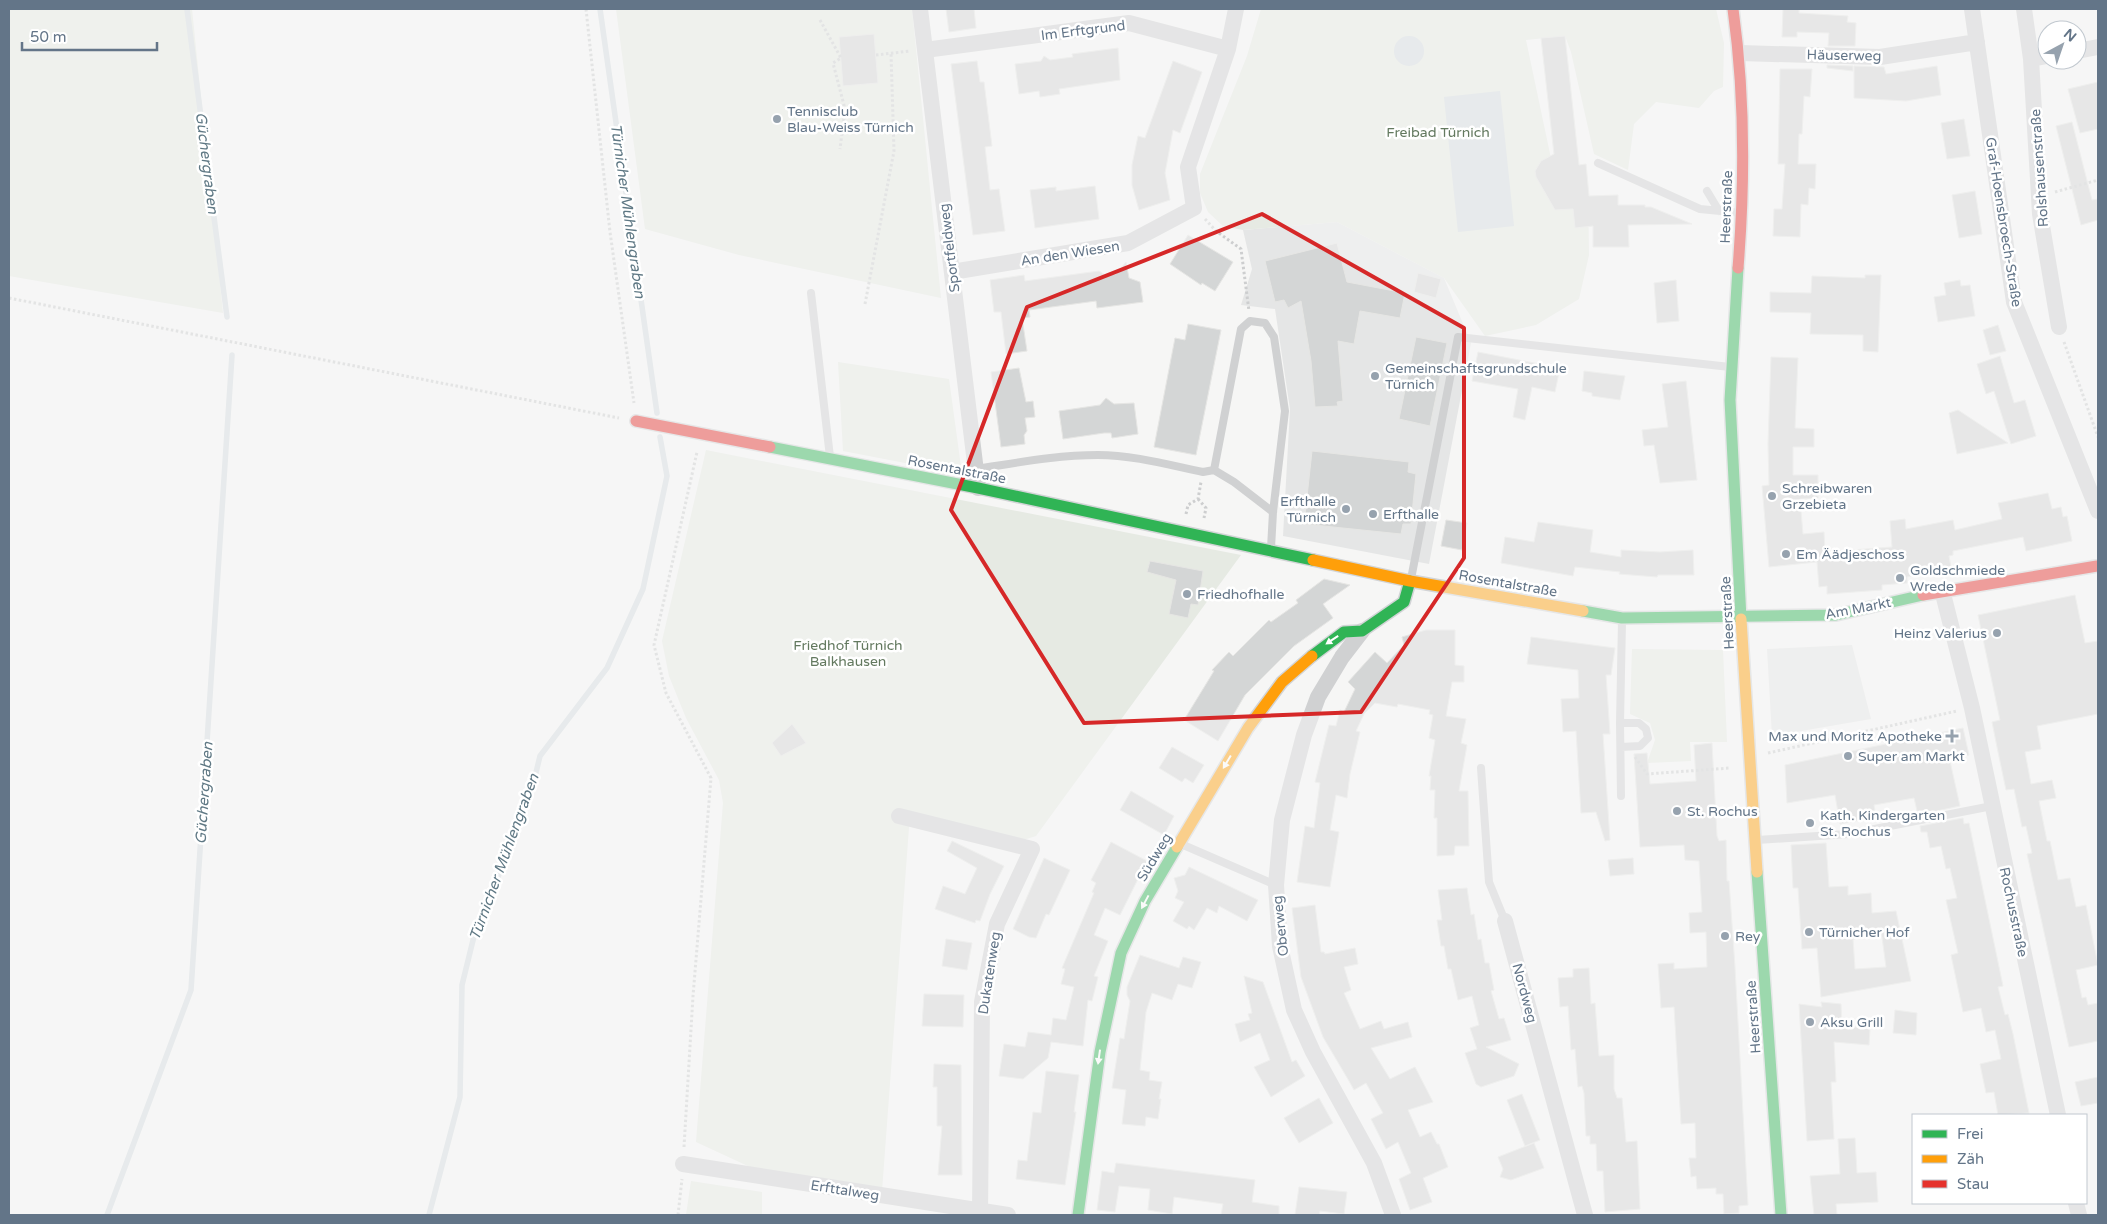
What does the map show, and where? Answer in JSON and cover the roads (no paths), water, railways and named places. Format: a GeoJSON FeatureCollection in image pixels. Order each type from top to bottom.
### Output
{"type":"FeatureCollection","features":[{"type":"Feature","properties":{"kind":"street","name":"Sportfeldweg"},"geometry":{"type":"LineString","coordinates":[[920,9],[978,488]]}},
{"type":"Feature","properties":{"kind":"street"},"geometry":{"type":"LineString","coordinates":[[1228,49],[1236,9]]}},
{"type":"Feature","properties":{"kind":"street","name":"Heerstraße"},"geometry":{"type":"LineString","coordinates":[[1733,9],[1740,53],[1743,122],[1742,213],[1732,368],[1731,424],[1755,840],[1781,1215]]}},
{"type":"Feature","properties":{"kind":"street","name":"Graf-Hoensbroech-Straße"},"geometry":{"type":"LineString","coordinates":[[1972,9],[2014,302],[2098,512]]}},
{"type":"Feature","properties":{"kind":"street","name":"Rolshausenstraße"},"geometry":{"type":"LineString","coordinates":[[2024,9],[2031,59],[2040,196],[2059,327]]}},
{"type":"Feature","properties":{"kind":"street","name":"Im Erftgrund"},"geometry":{"type":"LineString","coordinates":[[926,50],[1129,23],[1228,49]]}},
{"type":"Feature","properties":{"kind":"street","name":"Häuserweg"},"geometry":{"type":"LineString","coordinates":[[1740,53],[1880,57],[1978,42]]}},
{"type":"Feature","properties":{"kind":"street","name":"An den Wiesen"},"geometry":{"type":"LineString","coordinates":[[952,272],[1128,243],[1194,208],[1188,167],[1228,49]]}},
{"type":"Feature","properties":{"kind":"street"},"geometry":{"type":"LineString","coordinates":[[2031,59],[2037,58]]}},
{"type":"Feature","properties":{"kind":"street","name":"Rosentalstraße"},"geometry":{"type":"LineString","coordinates":[[636,421],[1182,530],[1410,581],[1622,618],[1742,618]]}},
{"type":"Feature","properties":{"kind":"street","name":"Am Markt"},"geometry":{"type":"LineString","coordinates":[[1742,618],[1836,615],[1942,590],[2098,562]]}},
{"type":"Feature","properties":{"kind":"street","name":"Südweg"},"geometry":{"type":"LineString","coordinates":[[1078,1215],[1100,1052],[1121,953],[1145,901],[1248,728],[1282,682],[1322,646],[1344,632],[1362,631],[1404,602],[1410,581]]}},
{"type":"Feature","properties":{"kind":"street","name":"Rochusstraße"},"geometry":{"type":"LineString","coordinates":[[1942,590],[1972,708],[2058,1114]]}},
{"type":"Feature","properties":{"kind":"street","name":"Oberweg"},"geometry":{"type":"LineString","coordinates":[[1362,631],[1342,657],[1318,697],[1304,735],[1282,820],[1276,885],[1280,946],[1294,1010],[1313,1052],[1374,1163],[1393,1215]]}},
{"type":"Feature","properties":{"kind":"street","name":"Dukatenweg"},"geometry":{"type":"LineString","coordinates":[[899,816],[1032,849],[997,924],[982,1002],[980,1214]]}},
{"type":"Feature","properties":{"kind":"street","name":"Nordweg"},"geometry":{"type":"LineString","coordinates":[[1505,920],[1586,1215]]}},
{"type":"Feature","properties":{"kind":"street","name":"Erfttalweg"},"geometry":{"type":"LineString","coordinates":[[683,1164],[980,1214],[1008,1215]]}},
{"type":"Feature","properties":{"kind":"lane"},"geometry":{"type":"LineString","coordinates":[[1598,163],[1700,209],[1742,213]]}},
{"type":"Feature","properties":{"kind":"lane"},"geometry":{"type":"LineString","coordinates":[[1708,191],[1719,211]]}},
{"type":"Feature","properties":{"kind":"lane"},"geometry":{"type":"LineString","coordinates":[[811,293],[831,459]]}},
{"type":"Feature","properties":{"kind":"lane"},"geometry":{"type":"LineString","coordinates":[[1214,470],[1241,329],[1250,321],[1265,323],[1274,338],[1285,412],[1273,512],[1271,550]]}},
{"type":"Feature","properties":{"kind":"lane"},"geometry":{"type":"LineString","coordinates":[[1410,581],[1416,559],[1458,336],[1732,368]]}},
{"type":"Feature","properties":{"kind":"lane"},"geometry":{"type":"LineString","coordinates":[[976,469],[1071,456],[1099,455],[1133,458],[1203,472],[1214,470],[1234,482],[1273,512]]}},
{"type":"Feature","properties":{"kind":"lane"},"geometry":{"type":"LineString","coordinates":[[1621,796],[1622,618]]}},
{"type":"Feature","properties":{"kind":"lane"},"geometry":{"type":"LineString","coordinates":[[1620,723],[1639,722],[1646,729],[1648,738],[1640,746],[1621,747]]}},
{"type":"Feature","properties":{"kind":"lane","name":"Nordweg"},"geometry":{"type":"LineString","coordinates":[[1482,768],[1490,882],[1505,920]]}},
{"type":"Feature","properties":{"kind":"lane"},"geometry":{"type":"LineString","coordinates":[[1755,840],[1849,834],[1992,806]]}},
{"type":"Feature","properties":{"kind":"lane"},"geometry":{"type":"LineString","coordinates":[[1180,844],[1276,885]]}},
{"type":"Feature","properties":{"kind":"waterway","name":"Güchergraben"},"geometry":{"type":"LineString","coordinates":[[187,9],[227,317]]}},
{"type":"Feature","properties":{"kind":"waterway","name":"Türnicher Mühlengraben"},"geometry":{"type":"LineString","coordinates":[[600,9],[657,413]]}},
{"type":"Feature","properties":{"kind":"waterway","name":"Güchergraben"},"geometry":{"type":"LineString","coordinates":[[107,1215],[191,990],[232,355]]}},
{"type":"Feature","properties":{"kind":"waterway","name":"Türnicher Mühlengraben"},"geometry":{"type":"LineString","coordinates":[[429,1215],[460,1097],[462,985],[477,924],[512,845],[533,785],[540,756],[607,668],[643,589],[667,476],[660,437]]}},
{"type":"Feature","properties":{"kind":"place","name":"Tennisclub Blau-Weiss Türnich"},"geometry":{"type":"Point","coordinates":[777,119]}},
{"type":"Feature","properties":{"kind":"place","name":"Gemeinschaftsgrundschule Türnich"},"geometry":{"type":"Point","coordinates":[1375,376]}},
{"type":"Feature","properties":{"kind":"place","name":"Schreibwaren Grzebieta"},"geometry":{"type":"Point","coordinates":[1772,496]}},
{"type":"Feature","properties":{"kind":"place","name":"Erfthalle Türnich"},"geometry":{"type":"Point","coordinates":[1346,509]}},
{"type":"Feature","properties":{"kind":"place","name":"Erfthalle"},"geometry":{"type":"Point","coordinates":[1373,514]}},
{"type":"Feature","properties":{"kind":"place","name":"Em Äädjeschoss"},"geometry":{"type":"Point","coordinates":[1786,554]}},
{"type":"Feature","properties":{"kind":"place","name":"Goldschmiede Wrede"},"geometry":{"type":"Point","coordinates":[1900,578]}},
{"type":"Feature","properties":{"kind":"place","name":"Friedhofhalle"},"geometry":{"type":"Point","coordinates":[1187,594]}},
{"type":"Feature","properties":{"kind":"place","name":"Heinz Valerius"},"geometry":{"type":"Point","coordinates":[1997,633]}},
{"type":"Feature","properties":{"kind":"place","name":"Max und Moritz Apotheke"},"geometry":{"type":"Point","coordinates":[1952,736]}},
{"type":"Feature","properties":{"kind":"place","name":"Super am Markt"},"geometry":{"type":"Point","coordinates":[1848,756]}},
{"type":"Feature","properties":{"kind":"place","name":"St. Rochus"},"geometry":{"type":"Point","coordinates":[1677,811]}},
{"type":"Feature","properties":{"kind":"place","name":"Kath. Kindergarten St. Rochus"},"geometry":{"type":"Point","coordinates":[1810,823]}},
{"type":"Feature","properties":{"kind":"place","name":"Türnicher Hof"},"geometry":{"type":"Point","coordinates":[1809,932]}},
{"type":"Feature","properties":{"kind":"place","name":"Rey"},"geometry":{"type":"Point","coordinates":[1725,936]}},
{"type":"Feature","properties":{"kind":"place","name":"Aksu Grill"},"geometry":{"type":"Point","coordinates":[1810,1022]}},
{"type":"Feature","properties":{"kind":"park label","name":"Freibad Türnich"},"geometry":{"type":"Point","coordinates":[1438,132]}},
{"type":"Feature","properties":{"kind":"park label","name":"Friedhof Türnich Balkhausen"},"geometry":{"type":"Point","coordinates":[848,654]}}]}
